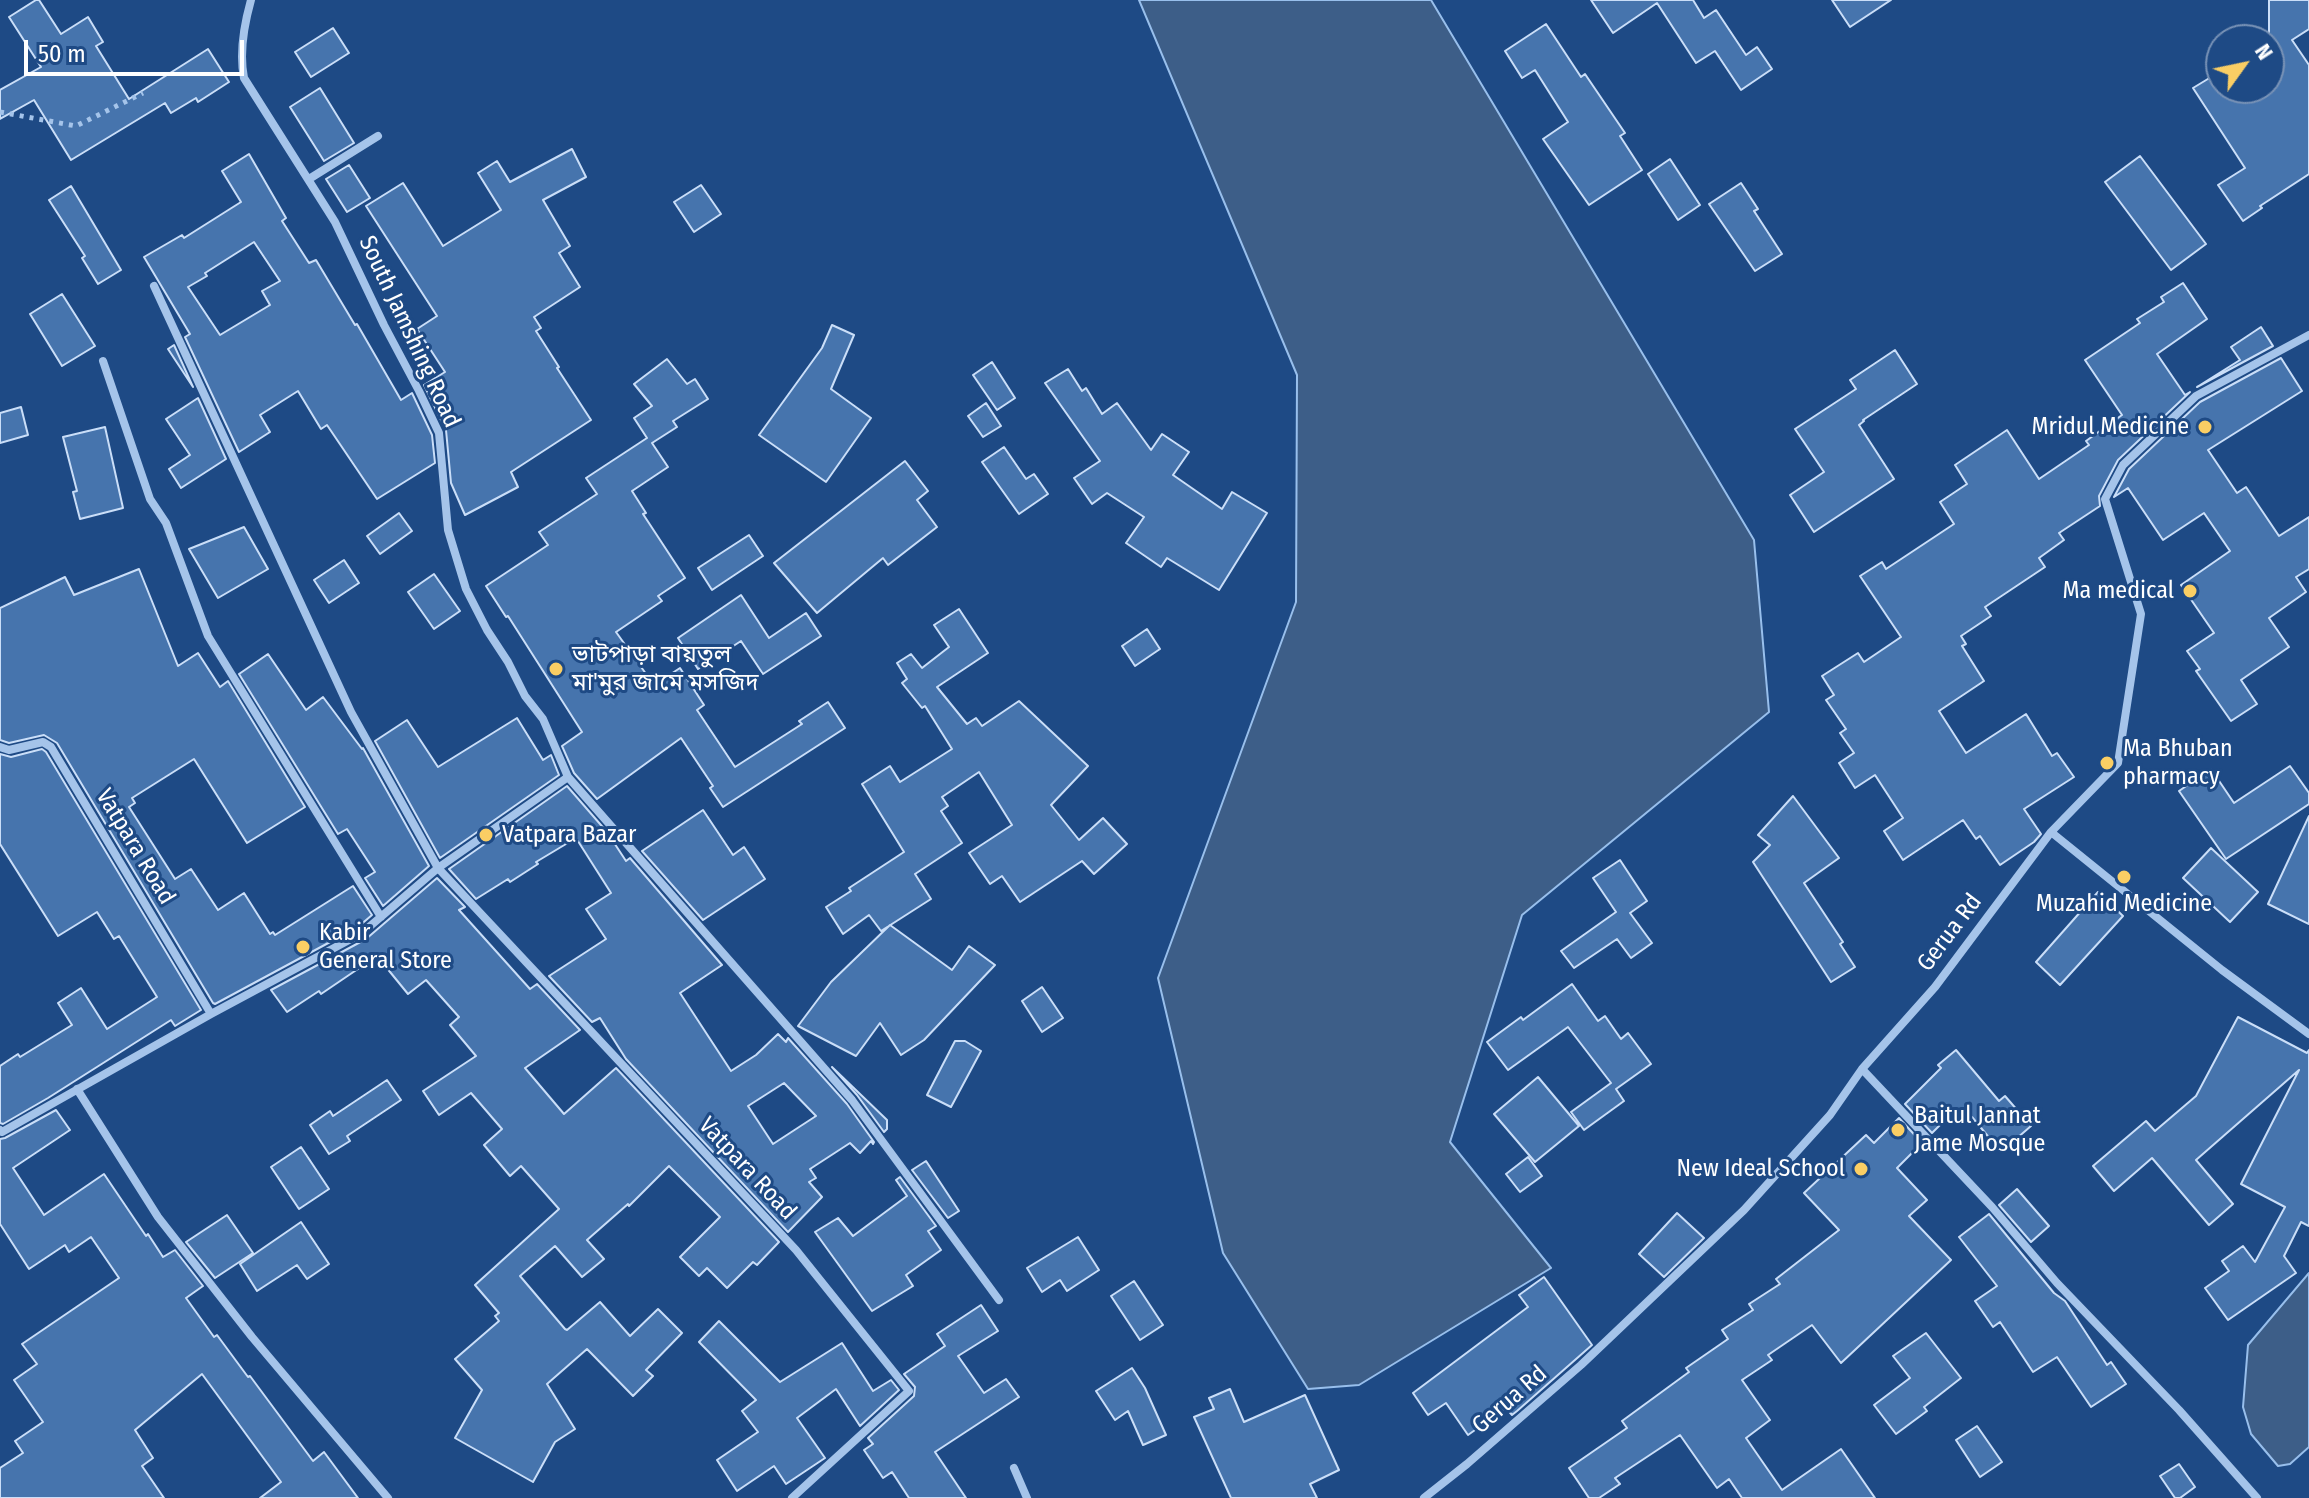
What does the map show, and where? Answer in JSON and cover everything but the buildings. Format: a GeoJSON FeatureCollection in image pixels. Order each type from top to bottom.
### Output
{"type":"FeatureCollection","features":[{"type":"Feature","properties":{"kind":"street","name":"South Jamshing Road"},"geometry":{"type":"LineString","coordinates":[[251,0],[241,63],[244,78],[335,222],[439,433],[448,530],[466,589],[525,696],[548,729],[568,777]]}},
{"type":"Feature","properties":{"kind":"street"},"geometry":{"type":"LineString","coordinates":[[309,179],[378,136]]}},
{"type":"Feature","properties":{"kind":"street"},"geometry":{"type":"LineString","coordinates":[[154,286],[351,712],[438,868]]}},
{"type":"Feature","properties":{"kind":"street","name":"Gerua Rd"},"geometry":{"type":"LineString","coordinates":[[1424,1498],[1581,1365],[1744,1210],[1830,1115],[1862,1069],[1935,987],[2051,832],[2118,763],[2141,614],[2105,499],[2123,465],[2196,396],[2309,335]]}},
{"type":"Feature","properties":{"kind":"street"},"geometry":{"type":"LineString","coordinates":[[103,361],[150,499],[166,523],[208,636],[381,917]]}},
{"type":"Feature","properties":{"kind":"street","name":"Vatpara Road"},"geometry":{"type":"LineString","coordinates":[[0,747],[9,750],[43,742],[51,747],[211,1014]]}},
{"type":"Feature","properties":{"kind":"street"},"geometry":{"type":"LineString","coordinates":[[0,1130],[2,1132],[362,933],[438,868],[568,777],[852,1100],[999,1300]]}},
{"type":"Feature","properties":{"kind":"street"},"geometry":{"type":"LineString","coordinates":[[2051,832],[2222,970],[2309,1034]]}},
{"type":"Feature","properties":{"kind":"street","name":"Vatpara Road"},"geometry":{"type":"LineString","coordinates":[[438,868],[796,1250],[909,1391],[792,1498]]}},
{"type":"Feature","properties":{"kind":"street"},"geometry":{"type":"LineString","coordinates":[[1862,1069],[2257,1498]]}},
{"type":"Feature","properties":{"kind":"street"},"geometry":{"type":"LineString","coordinates":[[77,1089],[158,1217],[252,1337],[388,1498]]}},
{"type":"Feature","properties":{"kind":"street"},"geometry":{"type":"LineString","coordinates":[[1014,1468],[1027,1498]]}},
{"type":"Feature","properties":{"kind":"path"},"geometry":{"type":"LineString","coordinates":[[0,112],[76,126],[143,93]]}},
{"type":"Feature","properties":{"kind":"water"},"geometry":{"type":"Polygon","coordinates":[[[1139,0],[1431,0],[1754,540],[1769,712],[1522,915],[1450,1142],[1551,1268],[1359,1385],[1308,1389],[1223,1253],[1158,978],[1296,602],[1297,375],[1139,0]]]}},
{"type":"Feature","properties":{"kind":"water"},"geometry":{"type":"Polygon","coordinates":[[[2309,1273],[2309,1447],[2290,1464],[2278,1466],[2251,1434],[2243,1407],[2248,1345],[2309,1273]]]}},
{"type":"Feature","properties":{"kind":"place","name":"Mridul Medicine"},"geometry":{"type":"Point","coordinates":[2205,427]}},
{"type":"Feature","properties":{"kind":"place","name":"Ma medical"},"geometry":{"type":"Point","coordinates":[2190,591]}},
{"type":"Feature","properties":{"kind":"place","name":"ভাটপাড়া বায়তুল মা'মুর জামে মসজিদ"},"geometry":{"type":"Point","coordinates":[556,669]}},
{"type":"Feature","properties":{"kind":"place","name":"Ma Bhuban pharmacy"},"geometry":{"type":"Point","coordinates":[2107,763]}},
{"type":"Feature","properties":{"kind":"place","name":"Vatpara Bazar"},"geometry":{"type":"Point","coordinates":[486,835]}},
{"type":"Feature","properties":{"kind":"place","name":"Muzahid Medicine"},"geometry":{"type":"Point","coordinates":[2124,877]}},
{"type":"Feature","properties":{"kind":"place","name":"Kabir General Store"},"geometry":{"type":"Point","coordinates":[303,947]}},
{"type":"Feature","properties":{"kind":"place","name":"Baitul Jannat Jame Mosque"},"geometry":{"type":"Point","coordinates":[1898,1130]}},
{"type":"Feature","properties":{"kind":"place","name":"New Ideal School"},"geometry":{"type":"Point","coordinates":[1861,1169]}}]}
